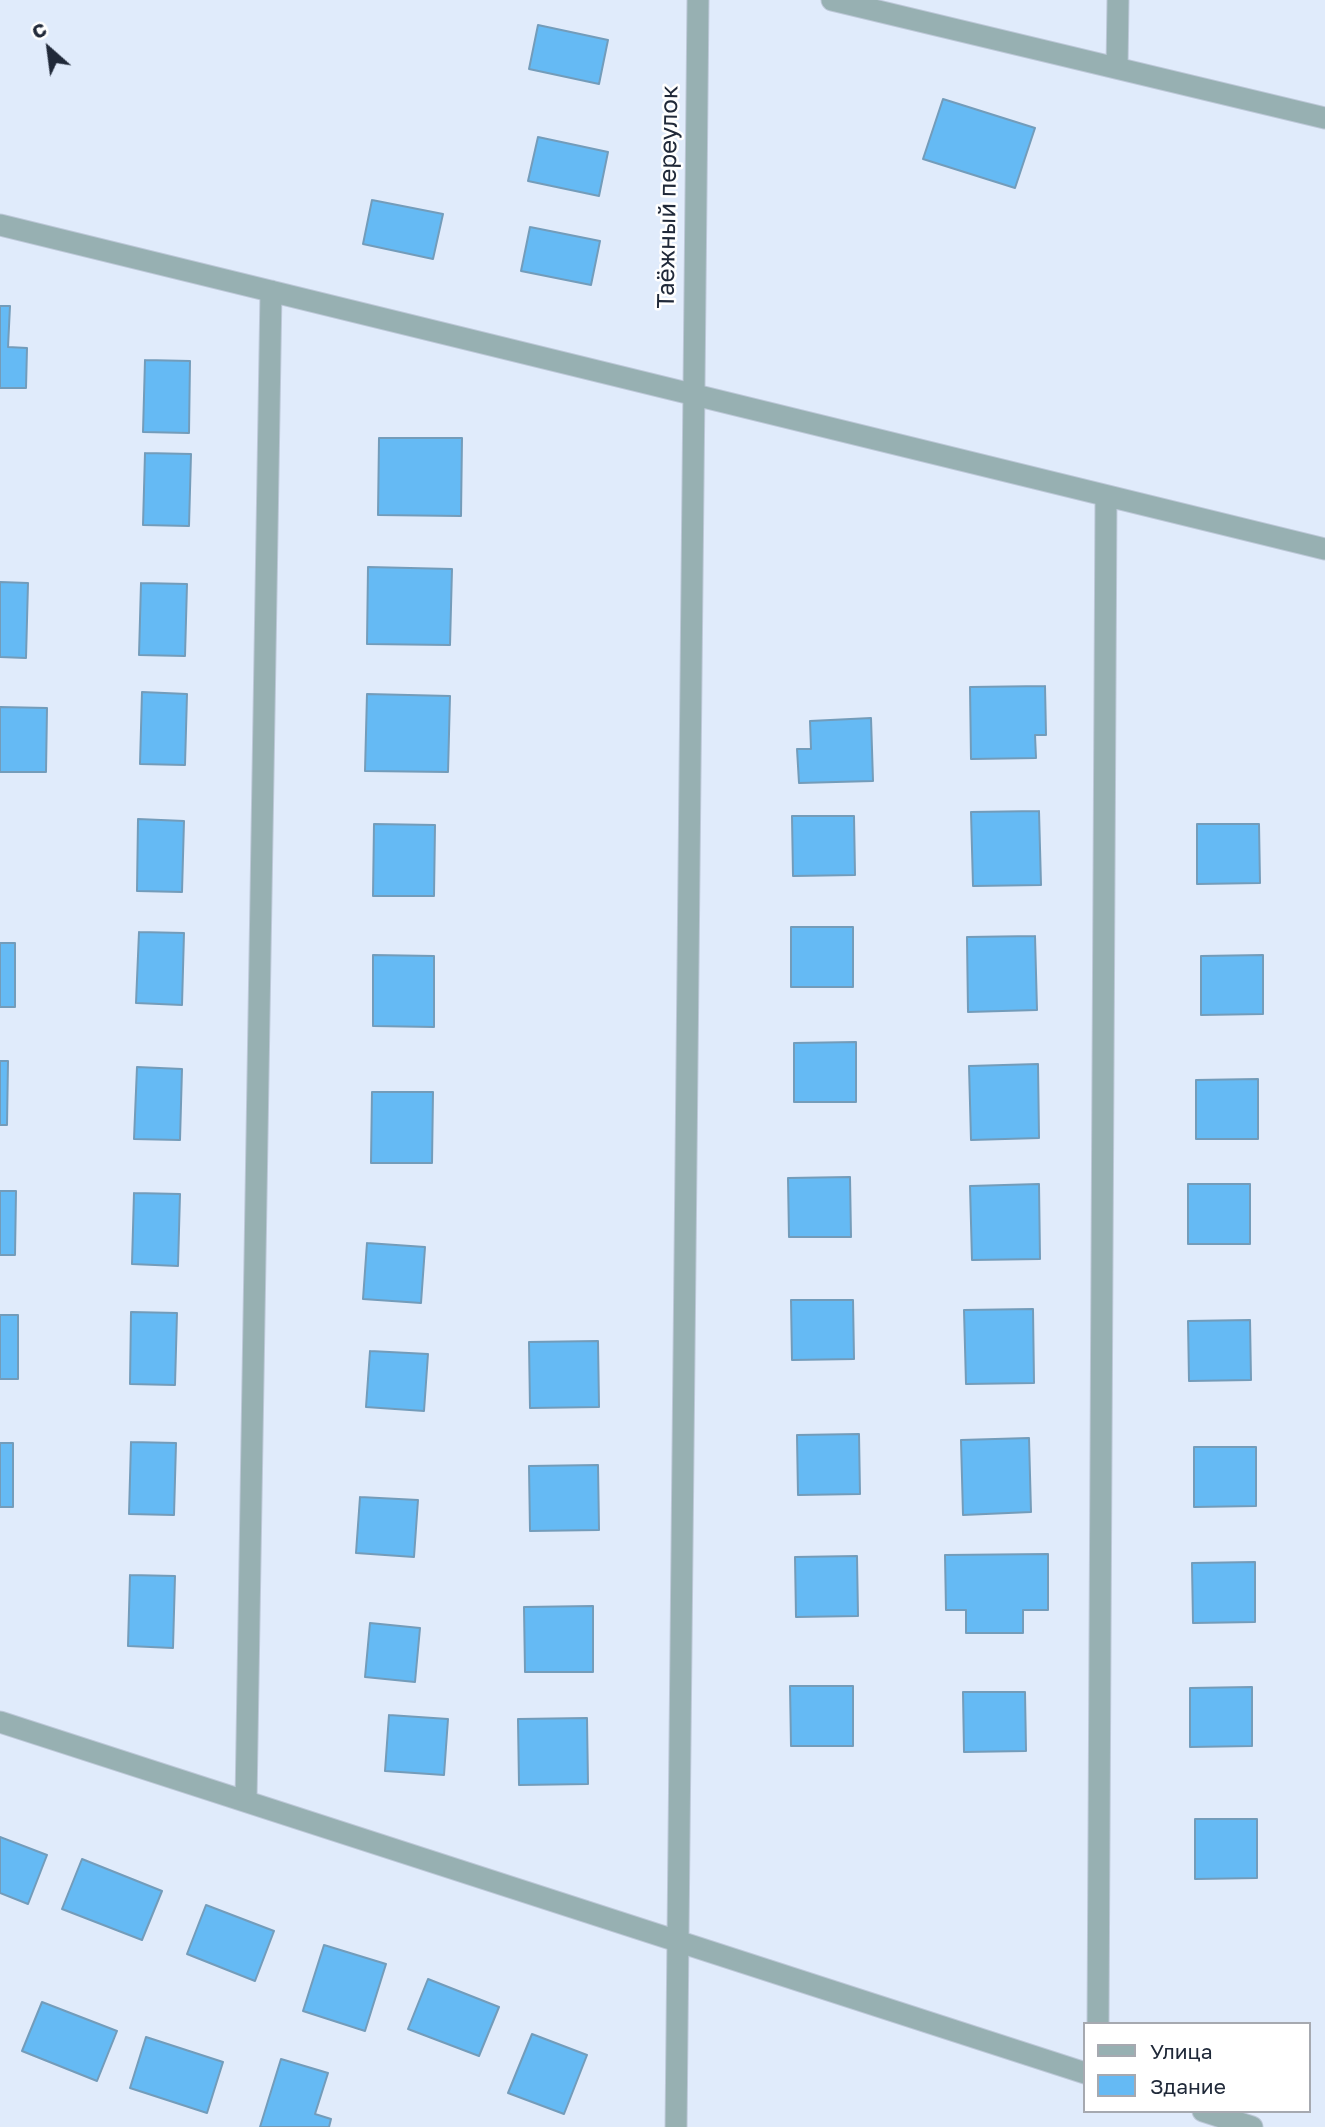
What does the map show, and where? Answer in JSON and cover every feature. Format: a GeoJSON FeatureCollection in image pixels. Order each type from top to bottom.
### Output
{"type":"FeatureCollection","features":[{"type":"Feature","properties":{"kind":"street","name":"Таёжный переулок"},"geometry":{"type":"LineString","coordinates":[[676,2127],[698,0]]}},
{"type":"Feature","properties":{"kind":"street"},"geometry":{"type":"LineString","coordinates":[[832,0],[1325,118]]}},
{"type":"Feature","properties":{"kind":"street"},"geometry":{"type":"LineString","coordinates":[[1117,68],[1118,0]]}},
{"type":"Feature","properties":{"kind":"street"},"geometry":{"type":"LineString","coordinates":[[0,225],[1325,550]]}},
{"type":"Feature","properties":{"kind":"street"},"geometry":{"type":"LineString","coordinates":[[246,1801],[271,291]]}},
{"type":"Feature","properties":{"kind":"street"},"geometry":{"type":"LineString","coordinates":[[1098,2022],[1106,497]]}},
{"type":"Feature","properties":{"kind":"street"},"geometry":{"type":"LineString","coordinates":[[0,1722],[1084,2073]]}},
{"type":"Feature","properties":{"kind":"street"},"geometry":{"type":"LineString","coordinates":[[1209,2113],[1252,2127]]}},
{"type":"Feature","properties":{"kind":"building"},"geometry":{"type":"Polygon","coordinates":[[[538,25],[608,40],[599,84],[529,69],[538,25]]]}},
{"type":"Feature","properties":{"kind":"building"},"geometry":{"type":"Polygon","coordinates":[[[943,99],[1035,128],[1015,188],[923,159],[943,99]]]}},
{"type":"Feature","properties":{"kind":"building"},"geometry":{"type":"Polygon","coordinates":[[[538,137],[608,152],[599,196],[528,181],[538,137]]]}},
{"type":"Feature","properties":{"kind":"building"},"geometry":{"type":"Polygon","coordinates":[[[372,200],[443,214],[433,259],[363,244],[372,200]]]}},
{"type":"Feature","properties":{"kind":"building"},"geometry":{"type":"Polygon","coordinates":[[[530,227],[600,241],[591,285],[521,271],[530,227]]]}},
{"type":"Feature","properties":{"kind":"building"},"geometry":{"type":"Polygon","coordinates":[[[0,306],[10,306],[8,347],[27,348],[26,388],[0,388],[0,306]]]}},
{"type":"Feature","properties":{"kind":"building"},"geometry":{"type":"Polygon","coordinates":[[[145,360],[190,361],[189,433],[143,432],[145,360]]]}},
{"type":"Feature","properties":{"kind":"building"},"geometry":{"type":"Polygon","coordinates":[[[379,438],[462,438],[461,516],[378,515],[379,438]]]}},
{"type":"Feature","properties":{"kind":"building"},"geometry":{"type":"Polygon","coordinates":[[[145,453],[191,454],[189,526],[143,525],[145,453]]]}},
{"type":"Feature","properties":{"kind":"building"},"geometry":{"type":"Polygon","coordinates":[[[368,567],[452,569],[450,645],[367,644],[368,567]]]}},
{"type":"Feature","properties":{"kind":"building"},"geometry":{"type":"Polygon","coordinates":[[[0,582],[28,583],[26,658],[0,657],[0,582]]]}},
{"type":"Feature","properties":{"kind":"building"},"geometry":{"type":"Polygon","coordinates":[[[141,583],[187,584],[185,656],[139,655],[141,583]]]}},
{"type":"Feature","properties":{"kind":"building"},"geometry":{"type":"Polygon","coordinates":[[[1045,686],[1046,735],[1035,735],[1036,758],[971,759],[970,687],[1045,686]]]}},
{"type":"Feature","properties":{"kind":"building"},"geometry":{"type":"Polygon","coordinates":[[[142,692],[187,694],[185,765],[140,764],[142,692]]]}},
{"type":"Feature","properties":{"kind":"building"},"geometry":{"type":"Polygon","coordinates":[[[367,694],[450,696],[448,772],[365,771],[367,694]]]}},
{"type":"Feature","properties":{"kind":"building"},"geometry":{"type":"Polygon","coordinates":[[[0,707],[47,708],[46,772],[0,772],[0,707]]]}},
{"type":"Feature","properties":{"kind":"building"},"geometry":{"type":"Polygon","coordinates":[[[871,718],[873,781],[799,783],[797,749],[811,749],[810,721],[871,718]]]}},
{"type":"Feature","properties":{"kind":"building"},"geometry":{"type":"Polygon","coordinates":[[[1039,811],[1041,885],[973,886],[971,812],[1039,811]]]}},
{"type":"Feature","properties":{"kind":"building"},"geometry":{"type":"Polygon","coordinates":[[[792,816],[854,816],[855,875],[793,876],[792,816]]]}},
{"type":"Feature","properties":{"kind":"building"},"geometry":{"type":"Polygon","coordinates":[[[138,819],[184,821],[182,892],[137,891],[138,819]]]}},
{"type":"Feature","properties":{"kind":"building"},"geometry":{"type":"Polygon","coordinates":[[[374,824],[435,825],[434,896],[373,896],[374,824]]]}},
{"type":"Feature","properties":{"kind":"building"},"geometry":{"type":"Polygon","coordinates":[[[1197,824],[1259,824],[1260,883],[1197,884],[1197,824]]]}},
{"type":"Feature","properties":{"kind":"building"},"geometry":{"type":"Polygon","coordinates":[[[791,927],[853,927],[853,987],[791,987],[791,927]]]}},
{"type":"Feature","properties":{"kind":"building"},"geometry":{"type":"Polygon","coordinates":[[[139,932],[184,933],[182,1005],[136,1003],[139,932]]]}},
{"type":"Feature","properties":{"kind":"building"},"geometry":{"type":"Polygon","coordinates":[[[1035,936],[1037,1010],[968,1012],[967,937],[1035,936]]]}},
{"type":"Feature","properties":{"kind":"building"},"geometry":{"type":"Polygon","coordinates":[[[0,943],[15,943],[15,1007],[0,1007],[0,943]]]}},
{"type":"Feature","properties":{"kind":"building"},"geometry":{"type":"Polygon","coordinates":[[[373,955],[434,956],[434,1027],[373,1026],[373,955]]]}},
{"type":"Feature","properties":{"kind":"building"},"geometry":{"type":"Polygon","coordinates":[[[1263,955],[1263,1014],[1201,1015],[1201,956],[1263,955]]]}},
{"type":"Feature","properties":{"kind":"building"},"geometry":{"type":"Polygon","coordinates":[[[856,1042],[856,1102],[794,1102],[794,1043],[856,1042]]]}},
{"type":"Feature","properties":{"kind":"building"},"geometry":{"type":"Polygon","coordinates":[[[0,1061],[8,1061],[7,1125],[0,1125],[0,1061]]]}},
{"type":"Feature","properties":{"kind":"building"},"geometry":{"type":"Polygon","coordinates":[[[1038,1064],[1039,1138],[971,1140],[969,1066],[1038,1064]]]}},
{"type":"Feature","properties":{"kind":"building"},"geometry":{"type":"Polygon","coordinates":[[[137,1067],[182,1069],[180,1140],[134,1139],[137,1067]]]}},
{"type":"Feature","properties":{"kind":"building"},"geometry":{"type":"Polygon","coordinates":[[[1258,1079],[1258,1139],[1196,1139],[1196,1080],[1258,1079]]]}},
{"type":"Feature","properties":{"kind":"building"},"geometry":{"type":"Polygon","coordinates":[[[372,1092],[433,1092],[432,1163],[371,1163],[372,1092]]]}},
{"type":"Feature","properties":{"kind":"building"},"geometry":{"type":"Polygon","coordinates":[[[850,1177],[851,1237],[789,1237],[788,1178],[850,1177]]]}},
{"type":"Feature","properties":{"kind":"building"},"geometry":{"type":"Polygon","coordinates":[[[1039,1184],[1040,1259],[972,1260],[970,1186],[1039,1184]]]}},
{"type":"Feature","properties":{"kind":"building"},"geometry":{"type":"Polygon","coordinates":[[[1188,1184],[1250,1184],[1250,1244],[1188,1244],[1188,1184]]]}},
{"type":"Feature","properties":{"kind":"building"},"geometry":{"type":"Polygon","coordinates":[[[0,1191],[16,1191],[15,1255],[0,1255],[0,1191]]]}},
{"type":"Feature","properties":{"kind":"building"},"geometry":{"type":"Polygon","coordinates":[[[134,1193],[180,1194],[178,1266],[132,1264],[134,1193]]]}},
{"type":"Feature","properties":{"kind":"building"},"geometry":{"type":"Polygon","coordinates":[[[367,1243],[425,1247],[421,1303],[363,1299],[367,1243]]]}},
{"type":"Feature","properties":{"kind":"building"},"geometry":{"type":"Polygon","coordinates":[[[791,1300],[853,1300],[854,1359],[792,1360],[791,1300]]]}},
{"type":"Feature","properties":{"kind":"building"},"geometry":{"type":"Polygon","coordinates":[[[1033,1309],[1034,1383],[966,1384],[964,1310],[1033,1309]]]}},
{"type":"Feature","properties":{"kind":"building"},"geometry":{"type":"Polygon","coordinates":[[[131,1312],[177,1313],[175,1385],[130,1384],[131,1312]]]}},
{"type":"Feature","properties":{"kind":"building"},"geometry":{"type":"Polygon","coordinates":[[[0,1315],[18,1315],[18,1379],[0,1379],[0,1315]]]}},
{"type":"Feature","properties":{"kind":"building"},"geometry":{"type":"Polygon","coordinates":[[[1250,1320],[1251,1380],[1189,1381],[1188,1321],[1250,1320]]]}},
{"type":"Feature","properties":{"kind":"building"},"geometry":{"type":"Polygon","coordinates":[[[598,1341],[599,1407],[530,1408],[529,1342],[598,1341]]]}},
{"type":"Feature","properties":{"kind":"building"},"geometry":{"type":"Polygon","coordinates":[[[370,1351],[428,1354],[424,1411],[366,1407],[370,1351]]]}},
{"type":"Feature","properties":{"kind":"building"},"geometry":{"type":"Polygon","coordinates":[[[859,1434],[860,1494],[798,1495],[797,1435],[859,1434]]]}},
{"type":"Feature","properties":{"kind":"building"},"geometry":{"type":"Polygon","coordinates":[[[1029,1438],[1031,1512],[963,1515],[961,1440],[1029,1438]]]}},
{"type":"Feature","properties":{"kind":"building"},"geometry":{"type":"Polygon","coordinates":[[[131,1442],[176,1443],[174,1515],[129,1514],[131,1442]]]}},
{"type":"Feature","properties":{"kind":"building"},"geometry":{"type":"Polygon","coordinates":[[[0,1443],[13,1443],[13,1507],[0,1507],[0,1443]]]}},
{"type":"Feature","properties":{"kind":"building"},"geometry":{"type":"Polygon","coordinates":[[[1194,1447],[1256,1447],[1256,1506],[1194,1507],[1194,1447]]]}},
{"type":"Feature","properties":{"kind":"building"},"geometry":{"type":"Polygon","coordinates":[[[598,1465],[599,1530],[530,1531],[529,1466],[598,1465]]]}},
{"type":"Feature","properties":{"kind":"building"},"geometry":{"type":"Polygon","coordinates":[[[360,1497],[418,1500],[414,1557],[356,1553],[360,1497]]]}},
{"type":"Feature","properties":{"kind":"building"},"geometry":{"type":"Polygon","coordinates":[[[1048,1554],[1048,1610],[1023,1610],[1023,1633],[966,1633],[966,1610],[946,1610],[945,1555],[1048,1554]]]}},
{"type":"Feature","properties":{"kind":"building"},"geometry":{"type":"Polygon","coordinates":[[[857,1556],[858,1616],[796,1617],[795,1557],[857,1556]]]}},
{"type":"Feature","properties":{"kind":"building"},"geometry":{"type":"Polygon","coordinates":[[[1255,1562],[1255,1622],[1193,1623],[1192,1563],[1255,1562]]]}},
{"type":"Feature","properties":{"kind":"building"},"geometry":{"type":"Polygon","coordinates":[[[130,1575],[175,1576],[173,1648],[128,1646],[130,1575]]]}},
{"type":"Feature","properties":{"kind":"building"},"geometry":{"type":"Polygon","coordinates":[[[593,1606],[593,1672],[525,1672],[524,1607],[593,1606]]]}},
{"type":"Feature","properties":{"kind":"building"},"geometry":{"type":"Polygon","coordinates":[[[370,1623],[420,1628],[415,1682],[365,1677],[370,1623]]]}},
{"type":"Feature","properties":{"kind":"building"},"geometry":{"type":"Polygon","coordinates":[[[790,1686],[853,1686],[853,1746],[791,1746],[790,1686]]]}},
{"type":"Feature","properties":{"kind":"building"},"geometry":{"type":"Polygon","coordinates":[[[1252,1687],[1252,1746],[1190,1747],[1190,1688],[1252,1687]]]}},
{"type":"Feature","properties":{"kind":"building"},"geometry":{"type":"Polygon","coordinates":[[[963,1692],[1025,1692],[1026,1751],[964,1752],[963,1692]]]}},
{"type":"Feature","properties":{"kind":"building"},"geometry":{"type":"Polygon","coordinates":[[[389,1715],[448,1719],[444,1775],[385,1771],[389,1715]]]}},
{"type":"Feature","properties":{"kind":"building"},"geometry":{"type":"Polygon","coordinates":[[[587,1718],[588,1784],[519,1785],[518,1719],[587,1718]]]}},
{"type":"Feature","properties":{"kind":"building"},"geometry":{"type":"Polygon","coordinates":[[[1195,1819],[1257,1819],[1257,1878],[1195,1879],[1195,1819]]]}},
{"type":"Feature","properties":{"kind":"building"},"geometry":{"type":"Polygon","coordinates":[[[0,1837],[47,1855],[28,1904],[0,1893],[0,1837]]]}},
{"type":"Feature","properties":{"kind":"building"},"geometry":{"type":"Polygon","coordinates":[[[82,1859],[162,1891],[142,1940],[62,1909],[82,1859]]]}},
{"type":"Feature","properties":{"kind":"building"},"geometry":{"type":"Polygon","coordinates":[[[206,1905],[274,1931],[255,1981],[187,1954],[206,1905]]]}},
{"type":"Feature","properties":{"kind":"building"},"geometry":{"type":"Polygon","coordinates":[[[324,1945],[386,1964],[365,2031],[303,2011],[324,1945]]]}},
{"type":"Feature","properties":{"kind":"building"},"geometry":{"type":"Polygon","coordinates":[[[428,1979],[499,2007],[479,2056],[408,2029],[428,1979]]]}},
{"type":"Feature","properties":{"kind":"building"},"geometry":{"type":"Polygon","coordinates":[[[42,2002],[117,2031],[97,2081],[22,2051],[42,2002]]]}},
{"type":"Feature","properties":{"kind":"building"},"geometry":{"type":"Polygon","coordinates":[[[532,2034],[587,2055],[564,2114],[508,2093],[532,2034]]]}},
{"type":"Feature","properties":{"kind":"building"},"geometry":{"type":"Polygon","coordinates":[[[146,2037],[223,2062],[207,2113],[130,2088],[146,2037]]]}},
{"type":"Feature","properties":{"kind":"building"},"geometry":{"type":"Polygon","coordinates":[[[281,2059],[328,2073],[315,2114],[331,2119],[329,2127],[260,2127],[281,2059]]]}}]}
